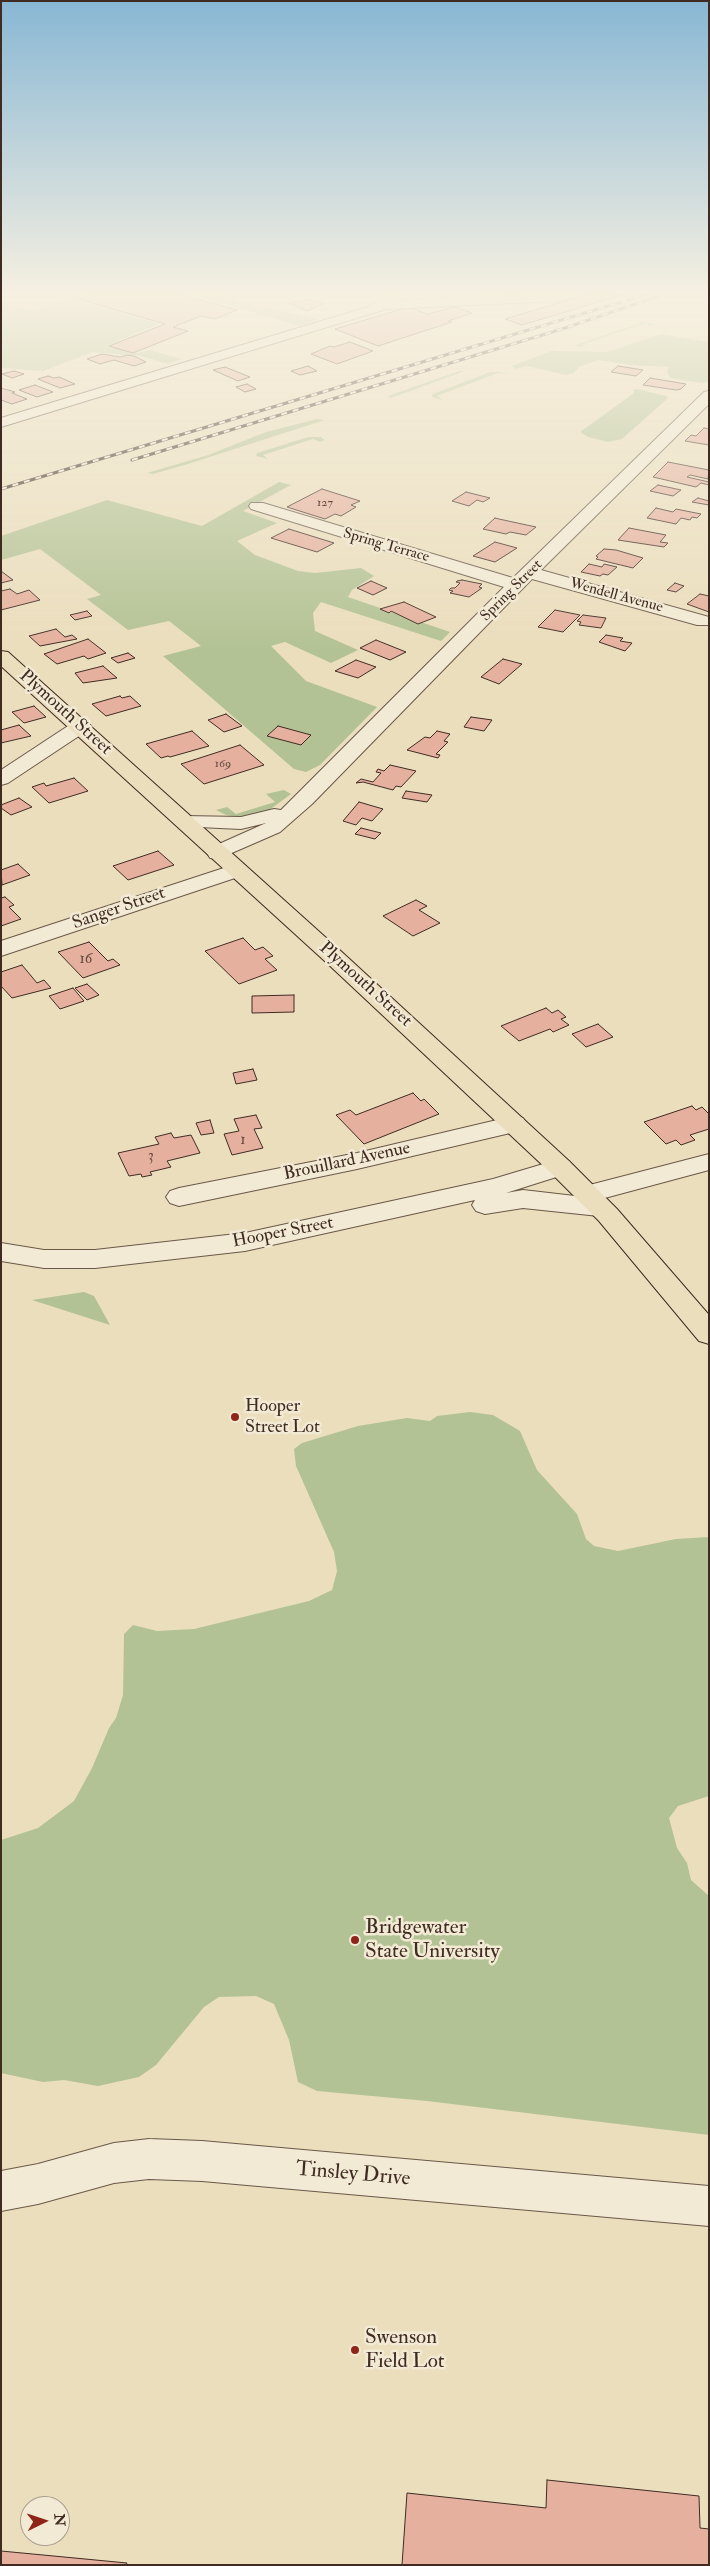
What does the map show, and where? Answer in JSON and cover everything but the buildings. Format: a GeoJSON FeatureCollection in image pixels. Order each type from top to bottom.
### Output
{"type":"FeatureCollection","features":[{"type":"Feature","properties":{"kind":"main road","name":"Plymouth Street"},"geometry":{"type":"LineString","coordinates":[[1,656],[81,726],[560,1166],[593,1200],[709,1334]]}},
{"type":"Feature","properties":{"kind":"street"},"geometry":{"type":"LineString","coordinates":[[1,423],[35,413]]}},
{"type":"Feature","properties":{"kind":"street","name":"Spring Street"},"geometry":{"type":"LineString","coordinates":[[228,863],[257,853],[282,836],[298,818],[310,795],[516,584],[530,573],[691,413]]}},
{"type":"Feature","properties":{"kind":"street","name":"Spring Terrace"},"geometry":{"type":"LineString","coordinates":[[257,506],[516,584]]}},
{"type":"Feature","properties":{"kind":"street","name":"Wendell Avenue"},"geometry":{"type":"LineString","coordinates":[[530,573],[634,600],[703,621]]}},
{"type":"Feature","properties":{"kind":"street"},"geometry":{"type":"LineString","coordinates":[[1,779],[81,726]]}},
{"type":"Feature","properties":{"kind":"street"},"geometry":{"type":"LineString","coordinates":[[184,822],[224,824],[255,822],[310,795]]}},
{"type":"Feature","properties":{"kind":"street","name":"Sanger Street"},"geometry":{"type":"LineString","coordinates":[[1,949],[228,863]]}},
{"type":"Feature","properties":{"kind":"street","name":"Brouillard Avenue"},"geometry":{"type":"LineString","coordinates":[[178,1197],[357,1161],[514,1124]]}},
{"type":"Feature","properties":{"kind":"street"},"geometry":{"type":"LineString","coordinates":[[165,1252],[310,1242],[510,1200],[593,1200],[709,1162]]}},
{"type":"Feature","properties":{"kind":"street","name":"Hooper Street"},"geometry":{"type":"LineString","coordinates":[[1,1252],[44,1258],[95,1259],[245,1242],[492,1188],[560,1166]]}},
{"type":"Feature","properties":{"kind":"street","name":"Tinsley Drive"},"geometry":{"type":"LineString","coordinates":[[1,2191],[38,2184],[114,2163],[149,2159],[202,2161],[709,2206]]}},
{"type":"Feature","properties":{"kind":"green space"},"geometry":{"type":"Polygon","coordinates":[[[607,413],[651,413],[622,439],[608,442],[588,437],[580,432],[607,413]]]}},
{"type":"Feature","properties":{"kind":"green space"},"geometry":{"type":"Polygon","coordinates":[[[317,419],[325,420],[188,464],[153,474],[147,473],[208,455],[266,432],[317,419]]]}},
{"type":"Feature","properties":{"kind":"green space"},"geometry":{"type":"Polygon","coordinates":[[[308,437],[321,437],[325,440],[320,442],[313,439],[263,455],[268,459],[256,456],[257,453],[308,437]]]}},
{"type":"Feature","properties":{"kind":"green space"},"geometry":{"type":"Polygon","coordinates":[[[279,482],[291,485],[243,511],[277,523],[237,541],[255,555],[298,571],[315,573],[361,568],[374,576],[352,590],[348,597],[450,632],[441,641],[321,602],[313,613],[315,631],[358,650],[331,663],[285,642],[271,646],[306,681],[377,707],[320,765],[306,772],[294,769],[163,656],[201,646],[169,621],[128,630],[87,599],[101,595],[40,549],[1,560],[1,536],[107,500],[202,526],[279,482]]]}},
{"type":"Feature","properties":{"kind":"green space"},"geometry":{"type":"Polygon","coordinates":[[[284,790],[291,794],[268,811],[237,817],[226,815],[216,810],[227,807],[236,814],[275,802],[266,794],[284,790]]]}},
{"type":"Feature","properties":{"kind":"green space"},"geometry":{"type":"Polygon","coordinates":[[[84,1292],[94,1296],[110,1325],[32,1300],[84,1292]]]}},
{"type":"Feature","properties":{"kind":"green space"},"geometry":{"type":"Polygon","coordinates":[[[470,1412],[493,1415],[520,1431],[537,1470],[577,1514],[586,1539],[594,1546],[618,1551],[676,1539],[709,1537],[709,1796],[678,1806],[669,1818],[677,1848],[687,1863],[691,1880],[709,1896],[709,2135],[427,2101],[317,2091],[298,2082],[289,2040],[274,2004],[256,1996],[219,1997],[204,2007],[156,2065],[139,2077],[98,2086],[64,2080],[43,2082],[1,2073],[1,1840],[38,1828],[74,1801],[92,1768],[109,1728],[116,1718],[123,1695],[124,1634],[133,1625],[157,1631],[194,1629],[309,1601],[332,1590],[337,1571],[334,1552],[296,1466],[294,1449],[302,1443],[358,1426],[407,1418],[430,1421],[437,1416],[470,1412]]]}},
{"type":"Feature","properties":{"kind":"railway"},"geometry":{"type":"LineString","coordinates":[[1,489],[254,413]]}},
{"type":"Feature","properties":{"kind":"railway"},"geometry":{"type":"LineString","coordinates":[[132,460],[287,413]]}},
{"type":"Feature","properties":{"kind":"place","name":"Hooper Street Lot"},"geometry":{"type":"Point","coordinates":[235,1417]}},
{"type":"Feature","properties":{"kind":"place","name":"Bridgewater State University"},"geometry":{"type":"Point","coordinates":[355,1940]}},
{"type":"Feature","properties":{"kind":"place","name":"Swenson Field Lot"},"geometry":{"type":"Point","coordinates":[355,2350]}}]}
